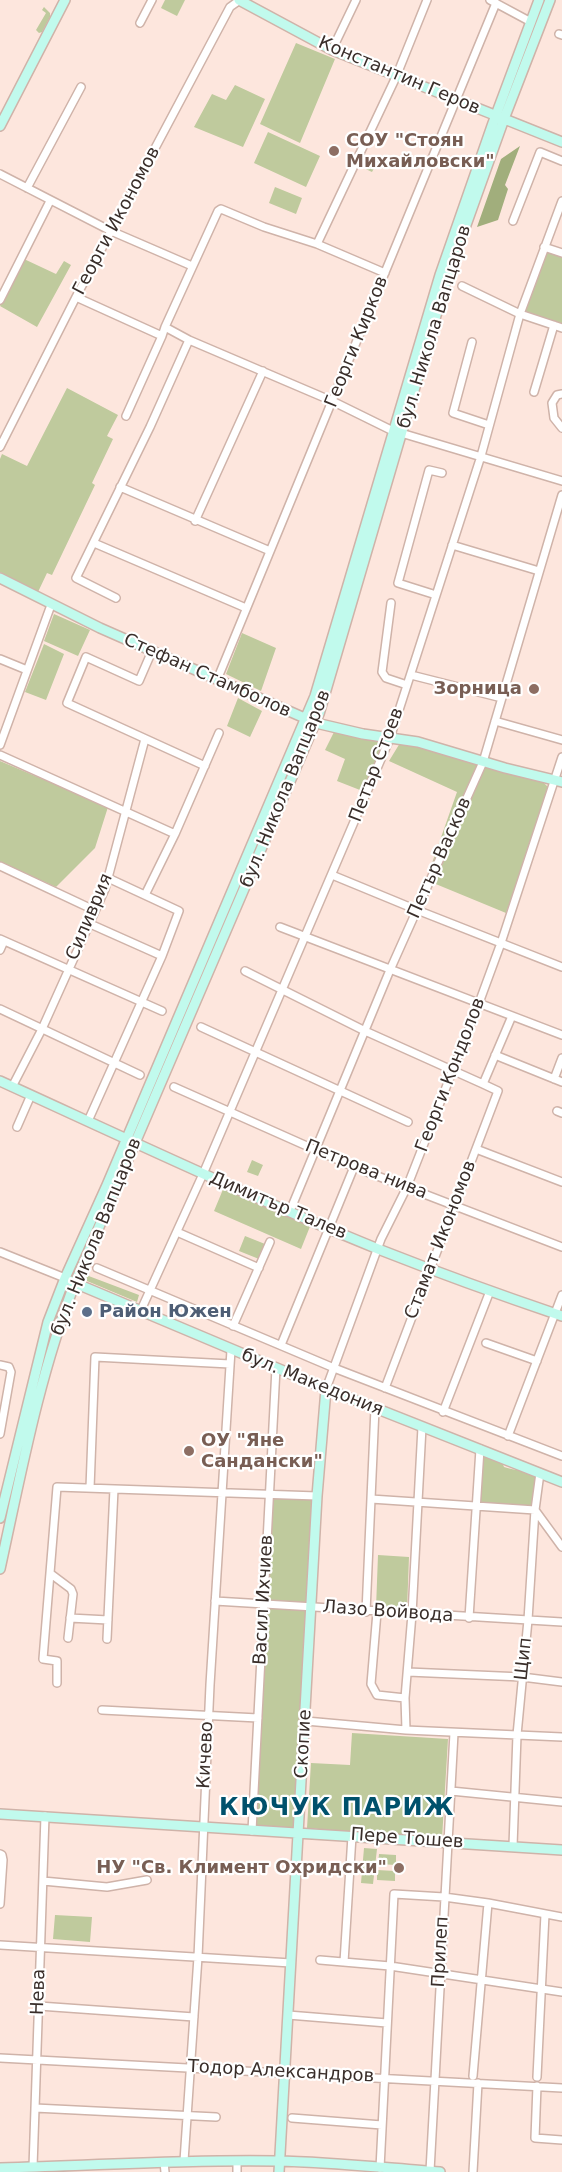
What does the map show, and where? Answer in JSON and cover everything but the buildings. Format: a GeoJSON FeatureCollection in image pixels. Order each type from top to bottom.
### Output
{"type":"FeatureCollection","features":[{"type":"Feature","properties":{"kind":"street"},"geometry":{"type":"LineString","coordinates":[[0,126],[65,0]]}},
{"type":"Feature","properties":{"kind":"street"},"geometry":{"type":"LineString","coordinates":[[140,23],[152,0]]}},
{"type":"Feature","properties":{"kind":"street","name":"Константин Геров"},"geometry":{"type":"LineString","coordinates":[[240,0],[274,21],[332,50],[562,142]]}},
{"type":"Feature","properties":{"kind":"street","name":"Георги Икономов"},"geometry":{"type":"LineString","coordinates":[[0,447],[76,297],[230,7],[240,0]]}},
{"type":"Feature","properties":{"kind":"street"},"geometry":{"type":"LineString","coordinates":[[332,50],[357,0]]}},
{"type":"Feature","properties":{"kind":"street"},"geometry":{"type":"LineString","coordinates":[[318,244],[396,77],[427,0]]}},
{"type":"Feature","properties":{"kind":"street","name":"бул. Никола Вапцаров"},"geometry":{"type":"LineString","coordinates":[[500,118],[539,0]]}},
{"type":"Feature","properties":{"kind":"street","name":"бул. Никола Вапцаров"},"geometry":{"type":"LineString","coordinates":[[0,1569],[46,1367],[58,1325],[335,666],[440,275],[500,118],[550,0]]}},
{"type":"Feature","properties":{"kind":"street"},"geometry":{"type":"LineString","coordinates":[[493,2],[531,22]]}},
{"type":"Feature","properties":{"kind":"street","name":"Георги Кирков"},"geometry":{"type":"LineString","coordinates":[[217,680],[385,273],[493,2]]}},
{"type":"Feature","properties":{"kind":"street"},"geometry":{"type":"LineString","coordinates":[[27,188],[81,87]]}},
{"type":"Feature","properties":{"kind":"street"},"geometry":{"type":"LineString","coordinates":[[513,221],[540,152],[562,161]]}},
{"type":"Feature","properties":{"kind":"street"},"geometry":{"type":"LineString","coordinates":[[0,174],[111,231],[192,266]]}},
{"type":"Feature","properties":{"kind":"street"},"geometry":{"type":"LineString","coordinates":[[0,300],[50,201]]}},
{"type":"Feature","properties":{"kind":"street","name":"Петър Стоев"},"geometry":{"type":"LineString","coordinates":[[141,1310],[203,1174],[390,738],[481,456],[520,314],[562,201]]}},
{"type":"Feature","properties":{"kind":"street"},"geometry":{"type":"LineString","coordinates":[[126,416],[218,211],[224,210],[264,227],[318,244],[385,273]]}},
{"type":"Feature","properties":{"kind":"street"},"geometry":{"type":"LineString","coordinates":[[544,247],[562,253]]}},
{"type":"Feature","properties":{"kind":"street"},"geometry":{"type":"LineString","coordinates":[[462,286],[520,314],[562,328]]}},
{"type":"Feature","properties":{"kind":"street"},"geometry":{"type":"LineString","coordinates":[[76,297],[162,336]]}},
{"type":"Feature","properties":{"kind":"street"},"geometry":{"type":"LineString","coordinates":[[534,392],[554,325]]}},
{"type":"Feature","properties":{"kind":"street"},"geometry":{"type":"LineString","coordinates":[[165,327],[189,340],[332,401],[397,432],[562,481]]}},
{"type":"Feature","properties":{"kind":"street"},"geometry":{"type":"LineString","coordinates":[[116,598],[76,578],[189,340]]}},
{"type":"Feature","properties":{"kind":"street"},"geometry":{"type":"LineString","coordinates":[[472,342],[453,413],[489,424]]}},
{"type":"Feature","properties":{"kind":"street"},"geometry":{"type":"LineString","coordinates":[[195,521],[263,371]]}},
{"type":"Feature","properties":{"kind":"street"},"geometry":{"type":"LineString","coordinates":[[562,394],[556,395],[552,403],[554,418],[562,428]]}},
{"type":"Feature","properties":{"kind":"street"},"geometry":{"type":"LineString","coordinates":[[436,595],[398,583],[429,470],[442,473]]}},
{"type":"Feature","properties":{"kind":"street"},"geometry":{"type":"LineString","coordinates":[[120,487],[195,521],[270,551]]}},
{"type":"Feature","properties":{"kind":"street","name":"Петър Васков"},"geometry":{"type":"LineString","coordinates":[[290,1211],[390,970],[483,762],[562,495]]}},
{"type":"Feature","properties":{"kind":"street"},"geometry":{"type":"LineString","coordinates":[[94,543],[246,608]]}},
{"type":"Feature","properties":{"kind":"street"},"geometry":{"type":"LineString","coordinates":[[452,545],[539,571]]}},
{"type":"Feature","properties":{"kind":"street","name":"Стефан Стамболов"},"geometry":{"type":"LineString","coordinates":[[0,578],[152,651],[311,722],[363,734],[418,742],[559,782]]}},
{"type":"Feature","properties":{"kind":"street"},"geometry":{"type":"LineString","coordinates":[[391,603],[382,672],[386,678],[407,685]]}},
{"type":"Feature","properties":{"kind":"street"},"geometry":{"type":"LineString","coordinates":[[0,745],[51,604]]}},
{"type":"Feature","properties":{"kind":"street"},"geometry":{"type":"LineString","coordinates":[[152,651],[139,681],[86,657],[67,703],[205,766]]}},
{"type":"Feature","properties":{"kind":"street"},"geometry":{"type":"LineString","coordinates":[[0,659],[27,670]]}},
{"type":"Feature","properties":{"kind":"street"},"geometry":{"type":"LineString","coordinates":[[411,675],[502,698]]}},
{"type":"Feature","properties":{"kind":"street"},"geometry":{"type":"LineString","coordinates":[[495,721],[562,740]]}},
{"type":"Feature","properties":{"kind":"street","name":"бул. Никола Вапцаров"},"geometry":{"type":"LineString","coordinates":[[0,1518],[2,1495],[41,1343],[65,1278],[311,722]]}},
{"type":"Feature","properties":{"kind":"street"},"geometry":{"type":"LineString","coordinates":[[145,895],[219,734]]}},
{"type":"Feature","properties":{"kind":"street","name":"Силиврия"},"geometry":{"type":"LineString","coordinates":[[12,1087],[42,1029],[108,879],[145,740]]}},
{"type":"Feature","properties":{"kind":"street"},"geometry":{"type":"LineString","coordinates":[[0,755],[175,834]]}},
{"type":"Feature","properties":{"kind":"street","name":"Георги Кондолов"},"geometry":{"type":"LineString","coordinates":[[326,1389],[378,1249],[407,1187],[479,1003],[559,782],[562,757]]}},
{"type":"Feature","properties":{"kind":"street"},"geometry":{"type":"LineString","coordinates":[[0,866],[94,910]]}},
{"type":"Feature","properties":{"kind":"street"},"geometry":{"type":"LineString","coordinates":[[332,875],[562,967]]}},
{"type":"Feature","properties":{"kind":"street"},"geometry":{"type":"LineString","coordinates":[[88,1121],[112,1063],[162,956],[179,911],[108,879]]}},
{"type":"Feature","properties":{"kind":"street"},"geometry":{"type":"LineString","coordinates":[[88,923],[162,956]]}},
{"type":"Feature","properties":{"kind":"street"},"geometry":{"type":"LineString","coordinates":[[280,927],[562,1035]]}},
{"type":"Feature","properties":{"kind":"street"},"geometry":{"type":"LineString","coordinates":[[0,950],[2,940],[142,1000],[162,1011]]}},
{"type":"Feature","properties":{"kind":"street"},"geometry":{"type":"LineString","coordinates":[[245,971],[365,1031],[483,1084],[512,1016]]}},
{"type":"Feature","properties":{"kind":"street"},"geometry":{"type":"LineString","coordinates":[[0,1009],[140,1076]]}},
{"type":"Feature","properties":{"kind":"street"},"geometry":{"type":"LineString","coordinates":[[201,1027],[408,1122]]}},
{"type":"Feature","properties":{"kind":"street"},"geometry":{"type":"LineString","coordinates":[[495,1054],[562,1083]]}},
{"type":"Feature","properties":{"kind":"street"},"geometry":{"type":"LineString","coordinates":[[554,1079],[562,1058]]}},
{"type":"Feature","properties":{"kind":"street","name":"Димитър Талев"},"geometry":{"type":"LineString","coordinates":[[0,1081],[203,1174],[378,1249],[559,1315]]}},
{"type":"Feature","properties":{"kind":"street","name":"Стамат Икономов"},"geometry":{"type":"LineString","coordinates":[[385,1388],[498,1091],[483,1084]]}},
{"type":"Feature","properties":{"kind":"street","name":"Петрова нива"},"geometry":{"type":"LineString","coordinates":[[174,1087],[354,1167],[562,1247]]}},
{"type":"Feature","properties":{"kind":"street"},"geometry":{"type":"LineString","coordinates":[[17,1127],[31,1095]]}},
{"type":"Feature","properties":{"kind":"street"},"geometry":{"type":"LineString","coordinates":[[476,1149],[562,1182]]}},
{"type":"Feature","properties":{"kind":"street"},"geometry":{"type":"LineString","coordinates":[[281,1345],[354,1167]]}},
{"type":"Feature","properties":{"kind":"street"},"geometry":{"type":"LineString","coordinates":[[177,1232],[259,1268]]}},
{"type":"Feature","properties":{"kind":"street"},"geometry":{"type":"LineString","coordinates":[[233,1326],[270,1242]]}},
{"type":"Feature","properties":{"kind":"street"},"geometry":{"type":"LineString","coordinates":[[0,1252],[65,1278]]}},
{"type":"Feature","properties":{"kind":"street","name":"бул. Македония"},"geometry":{"type":"LineString","coordinates":[[97,1268],[333,1368],[562,1456]]}},
{"type":"Feature","properties":{"kind":"street","name":"бул. Македония"},"geometry":{"type":"LineString","coordinates":[[65,1278],[326,1389],[562,1482]]}},
{"type":"Feature","properties":{"kind":"street"},"geometry":{"type":"LineString","coordinates":[[443,1412],[490,1291]]}},
{"type":"Feature","properties":{"kind":"street"},"geometry":{"type":"LineString","coordinates":[[508,1436],[537,1361],[559,1315],[562,1295]]}},
{"type":"Feature","properties":{"kind":"street"},"geometry":{"type":"LineString","coordinates":[[486,1343],[537,1361]]}},
{"type":"Feature","properties":{"kind":"street","name":"Кичево"},"geometry":{"type":"LineString","coordinates":[[184,2161],[198,1957],[208,1716],[231,1350]]}},
{"type":"Feature","properties":{"kind":"street"},"geometry":{"type":"LineString","coordinates":[[90,1488],[95,1357],[230,1364]]}},
{"type":"Feature","properties":{"kind":"street"},"geometry":{"type":"LineString","coordinates":[[0,1365],[9,1367],[11,1372],[0,1434]]}},
{"type":"Feature","properties":{"kind":"street","name":"Васил Ихчиев"},"geometry":{"type":"LineString","coordinates":[[252,1831],[276,1368]]}},
{"type":"Feature","properties":{"kind":"street","name":"Скопие"},"geometry":{"type":"LineString","coordinates":[[279,2172],[317,1496],[326,1389]]}},
{"type":"Feature","properties":{"kind":"street"},"geometry":{"type":"LineString","coordinates":[[324,1404],[339,1394]]}},
{"type":"Feature","properties":{"kind":"street"},"geometry":{"type":"LineString","coordinates":[[366,1612],[375,1408]]}},
{"type":"Feature","properties":{"kind":"street"},"geometry":{"type":"LineString","coordinates":[[406,1730],[405,1698],[422,1427]]}},
{"type":"Feature","properties":{"kind":"street"},"geometry":{"type":"LineString","coordinates":[[469,1618],[480,1449]]}},
{"type":"Feature","properties":{"kind":"street","name":"Щип"},"geometry":{"type":"LineString","coordinates":[[513,1846],[517,1735],[540,1473]]}},
{"type":"Feature","properties":{"kind":"street"},"geometry":{"type":"LineString","coordinates":[[57,1683],[57,1661],[43,1659],[57,1487],[317,1496]]}},
{"type":"Feature","properties":{"kind":"street"},"geometry":{"type":"LineString","coordinates":[[107,1639],[114,1489]]}},
{"type":"Feature","properties":{"kind":"street"},"geometry":{"type":"LineString","coordinates":[[2,1495],[15,1501]]}},
{"type":"Feature","properties":{"kind":"street"},"geometry":{"type":"LineString","coordinates":[[371,1499],[535,1510],[562,1547]]}},
{"type":"Feature","properties":{"kind":"street"},"geometry":{"type":"LineString","coordinates":[[51,1574],[71,1589],[73,1594],[68,1638]]}},
{"type":"Feature","properties":{"kind":"street","name":"Лазо Войвода"},"geometry":{"type":"LineString","coordinates":[[215,1601],[562,1623]]}},
{"type":"Feature","properties":{"kind":"street"},"geometry":{"type":"LineString","coordinates":[[377,1612],[371,1684],[377,1695],[405,1698]]}},
{"type":"Feature","properties":{"kind":"street"},"geometry":{"type":"LineString","coordinates":[[70,1618],[108,1620]]}},
{"type":"Feature","properties":{"kind":"street"},"geometry":{"type":"LineString","coordinates":[[408,1671],[522,1677],[562,1682]]}},
{"type":"Feature","properties":{"kind":"street"},"geometry":{"type":"LineString","coordinates":[[102,1710],[258,1718]]}},
{"type":"Feature","properties":{"kind":"street"},"geometry":{"type":"LineString","coordinates":[[306,1721],[406,1730],[562,1737]]}},
{"type":"Feature","properties":{"kind":"street","name":"Прилеп"},"geometry":{"type":"LineString","coordinates":[[430,2171],[454,1733]]}},
{"type":"Feature","properties":{"kind":"street"},"geometry":{"type":"LineString","coordinates":[[451,1791],[562,1802]]}},
{"type":"Feature","properties":{"kind":"street","name":"Пере Тошев"},"geometry":{"type":"LineString","coordinates":[[0,1814],[562,1850]]}},
{"type":"Feature","properties":{"kind":"street","name":"Нева"},"geometry":{"type":"LineString","coordinates":[[33,2167],[45,1816]]}},
{"type":"Feature","properties":{"kind":"street"},"geometry":{"type":"LineString","coordinates":[[344,1962],[352,1836]]}},
{"type":"Feature","properties":{"kind":"street"},"geometry":{"type":"LineString","coordinates":[[0,1854],[3,1860],[0,1904]]}},
{"type":"Feature","properties":{"kind":"street"},"geometry":{"type":"LineString","coordinates":[[43,1881],[107,1887],[147,1880]]}},
{"type":"Feature","properties":{"kind":"street"},"geometry":{"type":"LineString","coordinates":[[380,2168],[394,1894],[489,1903],[562,1917]]}},
{"type":"Feature","properties":{"kind":"street"},"geometry":{"type":"LineString","coordinates":[[473,2076],[489,1903]]}},
{"type":"Feature","properties":{"kind":"street"},"geometry":{"type":"LineString","coordinates":[[537,2078],[544,1914]]}},
{"type":"Feature","properties":{"kind":"street"},"geometry":{"type":"LineString","coordinates":[[0,1945],[291,1963]]}},
{"type":"Feature","properties":{"kind":"street"},"geometry":{"type":"LineString","coordinates":[[320,1960],[390,1966],[562,1992]]}},
{"type":"Feature","properties":{"kind":"street"},"geometry":{"type":"LineString","coordinates":[[39,2006],[194,2017]]}},
{"type":"Feature","properties":{"kind":"street"},"geometry":{"type":"LineString","coordinates":[[288,2015],[387,2023]]}},
{"type":"Feature","properties":{"kind":"street","name":"Тодор Александров"},"geometry":{"type":"LineString","coordinates":[[0,2058],[562,2088]]}},
{"type":"Feature","properties":{"kind":"street"},"geometry":{"type":"LineString","coordinates":[[473,2172],[478,2083]]}},
{"type":"Feature","properties":{"kind":"street"},"geometry":{"type":"LineString","coordinates":[[537,2086],[535,2138],[562,2140]]}},
{"type":"Feature","properties":{"kind":"street"},"geometry":{"type":"LineString","coordinates":[[35,2108],[216,2117]]}},
{"type":"Feature","properties":{"kind":"street"},"geometry":{"type":"LineString","coordinates":[[292,2118],[382,2125]]}},
{"type":"Feature","properties":{"kind":"street"},"geometry":{"type":"LineString","coordinates":[[0,2168],[17,2170],[33,2167],[89,2169],[184,2161],[280,2161],[440,2172]]}},
{"type":"Feature","properties":{"kind":"street"},"geometry":{"type":"LineString","coordinates":[[237,2161],[237,2172]]}},
{"type":"Feature","properties":{"kind":"street"},"geometry":{"type":"LineString","coordinates":[[164,2162],[165,2172]]}},
{"type":"Feature","properties":{"kind":"green space"},"geometry":{"type":"Polygon","coordinates":[[[165,0],[185,0],[177,16],[161,8],[165,0]]]}},
{"type":"Feature","properties":{"kind":"green space"},"geometry":{"type":"Polygon","coordinates":[[[44,7],[50,13],[50,17],[42,32],[39,33],[36,30],[46,13],[42,10],[44,7]]]}},
{"type":"Feature","properties":{"kind":"green space"},"geometry":{"type":"Polygon","coordinates":[[[296,43],[335,59],[300,143],[260,124],[296,43]]]}},
{"type":"Feature","properties":{"kind":"green space"},"geometry":{"type":"Polygon","coordinates":[[[235,85],[265,99],[243,147],[194,127],[212,94],[226,100],[235,85]]]}},
{"type":"Feature","properties":{"kind":"green space"},"geometry":{"type":"Polygon","coordinates":[[[268,132],[320,156],[306,187],[254,163],[268,132]]]}},
{"type":"Feature","properties":{"kind":"green space"},"geometry":{"type":"Polygon","coordinates":[[[520,146],[505,185],[508,189],[498,220],[477,227],[501,159],[520,146]]]}},
{"type":"Feature","properties":{"kind":"green space"},"geometry":{"type":"Polygon","coordinates":[[[360,153],[378,161],[372,172],[355,164],[360,153]]]}},
{"type":"Feature","properties":{"kind":"green space"},"geometry":{"type":"Polygon","coordinates":[[[275,187],[302,198],[296,214],[269,203],[275,187]]]}},
{"type":"Feature","properties":{"kind":"green space"},"geometry":{"type":"Polygon","coordinates":[[[544,247],[562,253],[562,328],[520,314],[544,247]]]}},
{"type":"Feature","properties":{"kind":"green space"},"geometry":{"type":"Polygon","coordinates":[[[24,259],[56,274],[64,261],[71,265],[37,327],[0,306],[24,259]]]}},
{"type":"Feature","properties":{"kind":"green space"},"geometry":{"type":"Polygon","coordinates":[[[67,388],[118,415],[107,436],[113,439],[92,483],[95,485],[52,575],[47,573],[38,592],[0,572],[0,459],[2,454],[27,466],[67,388]]]}},
{"type":"Feature","properties":{"kind":"green space"},"geometry":{"type":"Polygon","coordinates":[[[54,614],[90,630],[78,656],[44,641],[54,614]]]}},
{"type":"Feature","properties":{"kind":"green space"},"geometry":{"type":"Polygon","coordinates":[[[242,633],[276,648],[261,691],[226,674],[242,633]]]}},
{"type":"Feature","properties":{"kind":"green space"},"geometry":{"type":"Polygon","coordinates":[[[44,644],[64,654],[46,700],[25,692],[44,644]]]}},
{"type":"Feature","properties":{"kind":"green space"},"geometry":{"type":"Polygon","coordinates":[[[238,698],[262,711],[250,737],[227,726],[238,698]]]}},
{"type":"Feature","properties":{"kind":"green space"},"geometry":{"type":"Polygon","coordinates":[[[334,732],[382,741],[384,747],[365,792],[337,781],[345,759],[325,750],[334,732]]]}},
{"type":"Feature","properties":{"kind":"green space"},"geometry":{"type":"Polygon","coordinates":[[[400,743],[424,747],[543,782],[549,788],[506,913],[426,880],[457,792],[389,761],[400,743]]]}},
{"type":"Feature","properties":{"kind":"green space"},"geometry":{"type":"Polygon","coordinates":[[[0,761],[108,807],[95,848],[56,887],[0,862],[0,761]]]}},
{"type":"Feature","properties":{"kind":"green space"},"geometry":{"type":"Polygon","coordinates":[[[252,1160],[263,1165],[258,1176],[247,1172],[252,1160]]]}},
{"type":"Feature","properties":{"kind":"green space"},"geometry":{"type":"Polygon","coordinates":[[[224,1187],[311,1224],[301,1249],[214,1211],[224,1187]]]}},
{"type":"Feature","properties":{"kind":"green space"},"geometry":{"type":"Polygon","coordinates":[[[245,1236],[265,1244],[259,1259],[239,1251],[245,1236]]]}},
{"type":"Feature","properties":{"kind":"green space"},"geometry":{"type":"Polygon","coordinates":[[[86,1275],[139,1295],[137,1302],[87,1281],[86,1275]]]}},
{"type":"Feature","properties":{"kind":"green space"},"geometry":{"type":"Polygon","coordinates":[[[482,1455],[502,1462],[504,1467],[537,1475],[533,1508],[479,1503],[482,1455]]]}},
{"type":"Feature","properties":{"kind":"green space"},"geometry":{"type":"Polygon","coordinates":[[[273,1497],[315,1500],[296,1831],[256,1829],[273,1497]]]}},
{"type":"Feature","properties":{"kind":"green space"},"geometry":{"type":"Polygon","coordinates":[[[378,1555],[409,1557],[407,1610],[376,1608],[378,1555]]]}},
{"type":"Feature","properties":{"kind":"green space"},"geometry":{"type":"Polygon","coordinates":[[[352,1733],[448,1739],[442,1839],[307,1828],[311,1763],[350,1765],[352,1733]]]}},
{"type":"Feature","properties":{"kind":"green space"},"geometry":{"type":"Polygon","coordinates":[[[364,1848],[377,1849],[373,1884],[361,1883],[364,1848]]]}},
{"type":"Feature","properties":{"kind":"green space"},"geometry":{"type":"Polygon","coordinates":[[[379,1854],[396,1855],[396,1865],[378,1864],[379,1854]]]}},
{"type":"Feature","properties":{"kind":"green space"},"geometry":{"type":"Polygon","coordinates":[[[377,1870],[395,1871],[395,1881],[377,1880],[377,1870]]]}},
{"type":"Feature","properties":{"kind":"green space"},"geometry":{"type":"Polygon","coordinates":[[[55,1915],[92,1917],[90,1942],[53,1939],[55,1915]]]}},
{"type":"Feature","properties":{"kind":"place","name":"СОУ \"Стоян Михайловски\""},"geometry":{"type":"Point","coordinates":[334,151]}},
{"type":"Feature","properties":{"kind":"place","name":"Зорница"},"geometry":{"type":"Point","coordinates":[534,689]}},
{"type":"Feature","properties":{"kind":"place","name":"Район Южен"},"geometry":{"type":"Point","coordinates":[87,1312]}},
{"type":"Feature","properties":{"kind":"place","name":"ОУ \"Яне Сандански\""},"geometry":{"type":"Point","coordinates":[189,1451]}},
{"type":"Feature","properties":{"kind":"place","name":"НУ \"Св. Климент Охридски\""},"geometry":{"type":"Point","coordinates":[399,1868]}},
{"type":"Feature","properties":{"kind":"district","name":"КЮЧУК ПАРИЖ"},"geometry":{"type":"Point","coordinates":[337,1809]}}]}
